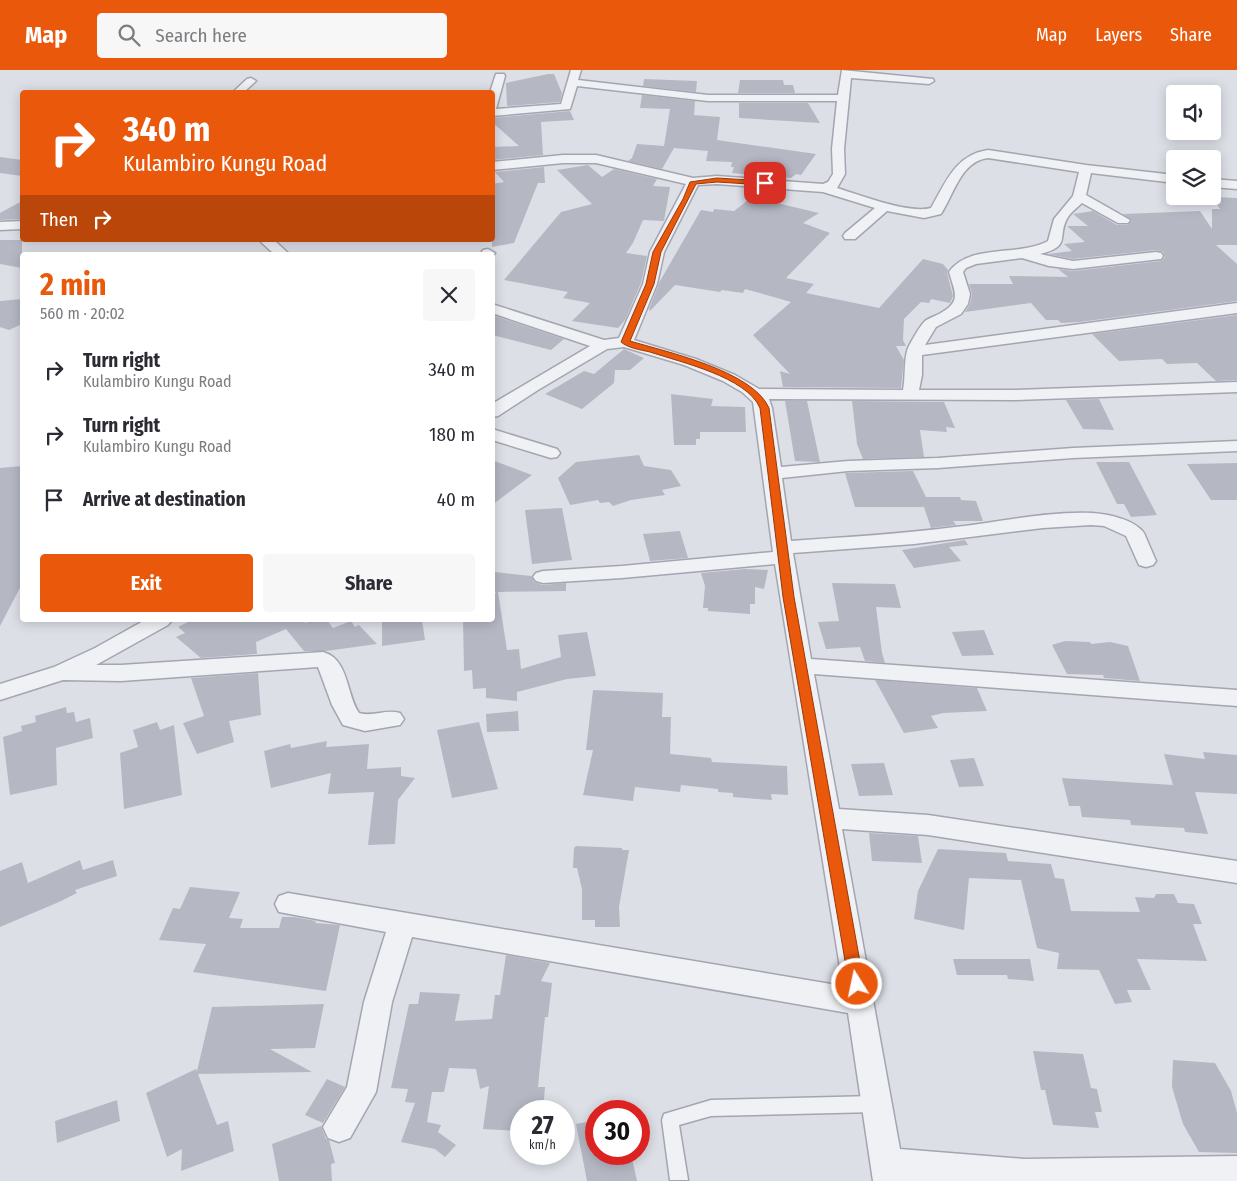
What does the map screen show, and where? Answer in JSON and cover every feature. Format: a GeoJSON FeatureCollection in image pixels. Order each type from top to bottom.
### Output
{"type":"FeatureCollection","features":[{"type":"Feature","properties":{"kind":"street"},"geometry":{"type":"LineString","coordinates":[[495,113],[566,108],[576,70]]}},
{"type":"Feature","properties":{"kind":"street"},"geometry":{"type":"LineString","coordinates":[[824,188],[833,185],[839,174],[838,149],[846,72],[930,81]]}},
{"type":"Feature","properties":{"kind":"street"},"geometry":{"type":"LineString","coordinates":[[495,95],[500,76]]}},
{"type":"Feature","properties":{"kind":"street"},"geometry":{"type":"LineString","coordinates":[[240,90],[251,81]]}},
{"type":"Feature","properties":{"kind":"street"},"geometry":{"type":"LineString","coordinates":[[574,83],[708,98],[842,98]]}},
{"type":"Feature","properties":{"kind":"street"},"geometry":{"type":"LineString","coordinates":[[495,166],[562,159],[596,159],[693,182],[717,180],[824,188],[884,207],[924,214],[936,211],[953,181],[964,166],[977,154],[1166,178]]}},
{"type":"Feature","properties":{"kind":"street"},"geometry":{"type":"LineString","coordinates":[[910,394],[914,375],[914,352],[930,324],[956,311],[961,304],[963,294],[956,272],[959,266],[963,263],[982,259],[1023,254],[1044,249],[1054,243],[1060,218],[1080,196],[1086,169]]}},
{"type":"Feature","properties":{"kind":"street"},"geometry":{"type":"LineString","coordinates":[[495,410],[532,386],[614,344],[650,284],[657,252],[686,199],[693,182]]}},
{"type":"Feature","properties":{"kind":"street"},"geometry":{"type":"LineString","coordinates":[[1221,184],[1237,185]]}},
{"type":"Feature","properties":{"kind":"street"},"geometry":{"type":"LineString","coordinates":[[1080,196],[1123,220]]}},
{"type":"Feature","properties":{"kind":"street"},"geometry":{"type":"LineString","coordinates":[[850,236],[884,207]]}},
{"type":"Feature","properties":{"kind":"street"},"geometry":{"type":"LineString","coordinates":[[0,226],[20,225]]}},
{"type":"Feature","properties":{"kind":"street"},"geometry":{"type":"LineString","coordinates":[[268,242],[280,252]]}},
{"type":"Feature","properties":{"kind":"street"},"geometry":{"type":"LineString","coordinates":[[1023,254],[1049,262],[1073,265],[1156,256]]}},
{"type":"Feature","properties":{"kind":"street"},"geometry":{"type":"LineString","coordinates":[[914,352],[1237,308]]}},
{"type":"Feature","properties":{"kind":"street"},"geometry":{"type":"LineString","coordinates":[[495,309],[713,371],[748,388],[761,400],[764,408],[783,552],[888,1172],[1024,1176],[1237,1172]]}},
{"type":"Feature","properties":{"kind":"street"},"geometry":{"type":"LineString","coordinates":[[755,394],[1014,395],[1237,387]]}},
{"type":"Feature","properties":{"kind":"street"},"geometry":{"type":"LineString","coordinates":[[495,435],[552,454]]}},
{"type":"Feature","properties":{"kind":"street"},"geometry":{"type":"LineString","coordinates":[[773,474],[848,466],[948,463],[1073,453],[1237,446]]}},
{"type":"Feature","properties":{"kind":"street"},"geometry":{"type":"LineString","coordinates":[[543,577],[622,572],[1043,522],[1091,519],[1107,521],[1134,533],[1146,561]]}},
{"type":"Feature","properties":{"kind":"street"},"geometry":{"type":"LineString","coordinates":[[0,692],[62,672],[157,622]]}},
{"type":"Feature","properties":{"kind":"street"},"geometry":{"type":"LineString","coordinates":[[62,672],[121,673],[323,659],[331,665],[342,708],[350,719],[365,723],[392,718]]}},
{"type":"Feature","properties":{"kind":"street"},"geometry":{"type":"LineString","coordinates":[[802,666],[1237,698]]}},
{"type":"Feature","properties":{"kind":"street"},"geometry":{"type":"LineString","coordinates":[[828,818],[928,826],[1237,872]]}},
{"type":"Feature","properties":{"kind":"street"},"geometry":{"type":"LineString","coordinates":[[288,904],[860,1002]]}},
{"type":"Feature","properties":{"kind":"street"},"geometry":{"type":"LineString","coordinates":[[339,1127],[361,1092],[378,1002],[402,923]]}},
{"type":"Feature","properties":{"kind":"lane"},"geometry":{"type":"LineString","coordinates":[[679,1180],[670,1120],[711,1108],[878,1104]]}},
{"type":"Feature","properties":{"kind":"building"},"geometry":{"type":"Polygon","coordinates":[[[554,74],[562,93],[560,102],[507,106],[506,83],[554,74]]]}},
{"type":"Feature","properties":{"kind":"building"},"geometry":{"type":"Polygon","coordinates":[[[644,79],[697,81],[696,92],[643,86],[644,79]]]}},
{"type":"Feature","properties":{"kind":"building"},"geometry":{"type":"Polygon","coordinates":[[[740,80],[783,80],[784,85],[793,85],[795,93],[738,93],[740,80]]]}},
{"type":"Feature","properties":{"kind":"building"},"geometry":{"type":"Polygon","coordinates":[[[642,95],[695,101],[694,115],[720,117],[717,140],[816,154],[801,175],[796,174],[791,178],[732,173],[734,167],[731,167],[732,162],[706,161],[708,151],[674,148],[662,169],[628,161],[632,158],[637,144],[664,146],[670,109],[640,108],[642,95]]]}},
{"type":"Feature","properties":{"kind":"building"},"geometry":{"type":"Polygon","coordinates":[[[739,103],[808,103],[820,123],[739,118],[739,103]]]}},
{"type":"Feature","properties":{"kind":"building"},"geometry":{"type":"Polygon","coordinates":[[[570,111],[574,120],[541,122],[543,155],[495,160],[495,147],[519,146],[495,125],[495,118],[570,111]]]}},
{"type":"Feature","properties":{"kind":"building"},"geometry":{"type":"Polygon","coordinates":[[[0,157],[20,160],[20,176],[0,173],[0,157]]]}},
{"type":"Feature","properties":{"kind":"building"},"geometry":{"type":"Polygon","coordinates":[[[588,165],[602,177],[614,169],[657,179],[653,186],[670,187],[664,221],[643,220],[633,243],[626,253],[647,256],[641,283],[625,320],[618,328],[572,321],[590,303],[563,298],[568,292],[504,280],[561,212],[592,204],[557,170],[588,165]]]}},
{"type":"Feature","properties":{"kind":"building"},"geometry":{"type":"Polygon","coordinates":[[[544,167],[545,183],[538,183],[514,243],[492,247],[492,242],[495,242],[495,184],[504,182],[495,172],[544,167]]]}},
{"type":"Feature","properties":{"kind":"building"},"geometry":{"type":"Polygon","coordinates":[[[752,197],[819,213],[803,223],[830,233],[786,278],[814,284],[806,293],[879,308],[923,259],[943,264],[948,270],[947,273],[953,296],[950,303],[931,299],[929,303],[921,302],[904,319],[903,340],[906,346],[896,346],[904,360],[901,388],[783,387],[780,371],[790,374],[753,335],[791,302],[745,289],[743,293],[722,290],[720,292],[675,285],[650,311],[649,309],[660,281],[701,210],[713,212],[714,209],[734,211],[752,197]]]}},
{"type":"Feature","properties":{"kind":"building"},"geometry":{"type":"Polygon","coordinates":[[[1221,197],[1237,198],[1237,245],[1216,245],[1237,264],[1237,301],[1061,323],[1058,320],[1046,320],[1031,303],[965,312],[970,304],[972,294],[969,284],[1013,284],[1009,276],[1068,277],[1058,269],[1073,271],[1161,261],[1165,257],[1163,252],[1156,250],[1073,259],[1048,254],[1072,251],[1064,244],[1085,242],[1067,226],[1088,226],[1073,214],[1093,211],[1117,225],[1128,225],[1132,220],[1123,214],[1200,211],[1212,229],[1212,209],[1220,209],[1217,205],[1221,205],[1221,197]]]}},
{"type":"Feature","properties":{"kind":"building"},"geometry":{"type":"Polygon","coordinates":[[[20,202],[20,219],[0,220],[0,213],[20,202]]]}},
{"type":"Feature","properties":{"kind":"building"},"geometry":{"type":"Polygon","coordinates":[[[0,240],[20,240],[22,242],[22,252],[20,252],[20,268],[0,264],[0,240]]]}},
{"type":"Feature","properties":{"kind":"building"},"geometry":{"type":"Polygon","coordinates":[[[20,299],[20,325],[9,330],[0,327],[0,301],[20,299]]]}},
{"type":"Feature","properties":{"kind":"building"},"geometry":{"type":"Polygon","coordinates":[[[1237,315],[1237,380],[1216,381],[1197,363],[1167,364],[1162,359],[1119,361],[1092,334],[1237,315]]]}},
{"type":"Feature","properties":{"kind":"building"},"geometry":{"type":"Polygon","coordinates":[[[495,316],[564,339],[551,350],[495,336],[495,316]]]}},
{"type":"Feature","properties":{"kind":"building"},"geometry":{"type":"Polygon","coordinates":[[[624,349],[644,358],[630,370],[615,370],[614,383],[582,409],[545,394],[584,371],[594,374],[624,349]]]}},
{"type":"Feature","properties":{"kind":"building"},"geometry":{"type":"Polygon","coordinates":[[[671,394],[713,399],[711,406],[745,407],[746,432],[700,432],[700,439],[696,439],[696,445],[674,445],[671,394]]]}},
{"type":"Feature","properties":{"kind":"building"},"geometry":{"type":"Polygon","coordinates":[[[1099,399],[1114,430],[1083,429],[1066,400],[1099,399]]]}},
{"type":"Feature","properties":{"kind":"building"},"geometry":{"type":"Polygon","coordinates":[[[785,401],[807,401],[820,462],[795,461],[785,401]]]}},
{"type":"Feature","properties":{"kind":"building"},"geometry":{"type":"Polygon","coordinates":[[[852,401],[944,402],[955,428],[946,427],[947,432],[920,430],[924,457],[863,459],[857,444],[852,401]]]}},
{"type":"Feature","properties":{"kind":"building"},"geometry":{"type":"Polygon","coordinates":[[[639,455],[644,466],[671,470],[681,486],[662,490],[665,495],[631,500],[613,506],[609,502],[600,503],[598,500],[570,505],[558,478],[576,462],[639,455]]]}},
{"type":"Feature","properties":{"kind":"building"},"geometry":{"type":"Polygon","coordinates":[[[495,461],[532,475],[495,503],[495,461]]]}},
{"type":"Feature","properties":{"kind":"building"},"geometry":{"type":"Polygon","coordinates":[[[1096,462],[1129,462],[1157,515],[1131,517],[1124,504],[1117,504],[1096,462]]]}},
{"type":"Feature","properties":{"kind":"building"},"geometry":{"type":"Polygon","coordinates":[[[1237,463],[1237,500],[1211,500],[1187,464],[1237,463]]]}},
{"type":"Feature","properties":{"kind":"building"},"geometry":{"type":"Polygon","coordinates":[[[20,466],[20,588],[0,626],[0,468],[20,466]]]}},
{"type":"Feature","properties":{"kind":"building"},"geometry":{"type":"Polygon","coordinates":[[[913,471],[926,497],[960,497],[961,500],[976,501],[983,521],[953,521],[956,525],[931,528],[924,507],[855,507],[845,473],[913,471]]]}},
{"type":"Feature","properties":{"kind":"building"},"geometry":{"type":"Polygon","coordinates":[[[562,508],[572,560],[532,564],[525,510],[562,508]]]}},
{"type":"Feature","properties":{"kind":"building"},"geometry":{"type":"Polygon","coordinates":[[[680,531],[688,558],[650,561],[643,534],[680,531]]]}},
{"type":"Feature","properties":{"kind":"building"},"geometry":{"type":"Polygon","coordinates":[[[965,540],[968,545],[949,547],[961,561],[914,568],[902,550],[965,540]]]}},
{"type":"Feature","properties":{"kind":"building"},"geometry":{"type":"Polygon","coordinates":[[[745,569],[768,570],[764,589],[755,587],[755,604],[750,604],[750,614],[708,611],[708,608],[703,608],[705,586],[701,573],[745,569]]]}},
{"type":"Feature","properties":{"kind":"building"},"geometry":{"type":"Polygon","coordinates":[[[495,572],[531,576],[534,582],[542,585],[566,583],[566,591],[498,592],[507,650],[519,649],[521,669],[561,657],[558,635],[587,632],[596,676],[567,679],[517,692],[517,701],[486,698],[486,688],[473,689],[472,670],[464,671],[463,622],[495,622],[495,572]]]}},
{"type":"Feature","properties":{"kind":"building"},"geometry":{"type":"Polygon","coordinates":[[[832,583],[895,584],[901,608],[876,607],[885,663],[865,661],[860,647],[826,649],[818,622],[839,621],[832,583]]]}},
{"type":"Feature","properties":{"kind":"building"},"geometry":{"type":"Polygon","coordinates":[[[188,622],[328,622],[333,628],[352,622],[355,627],[359,625],[377,644],[326,651],[304,651],[286,629],[256,642],[257,654],[201,658],[176,637],[185,633],[178,627],[188,622]]]}},
{"type":"Feature","properties":{"kind":"building"},"geometry":{"type":"Polygon","coordinates":[[[382,622],[422,622],[425,640],[382,646],[382,622]]]}},
{"type":"Feature","properties":{"kind":"building"},"geometry":{"type":"Polygon","coordinates":[[[984,630],[994,655],[962,656],[952,632],[984,630]]]}},
{"type":"Feature","properties":{"kind":"building"},"geometry":{"type":"Polygon","coordinates":[[[1065,641],[1090,642],[1091,644],[1110,642],[1128,646],[1140,681],[1104,678],[1103,675],[1067,674],[1052,645],[1065,641]]]}},
{"type":"Feature","properties":{"kind":"building"},"geometry":{"type":"Polygon","coordinates":[[[258,673],[261,715],[229,721],[234,742],[197,754],[183,723],[204,716],[191,678],[258,673]]]}},
{"type":"Feature","properties":{"kind":"building"},"geometry":{"type":"Polygon","coordinates":[[[875,680],[977,688],[987,711],[943,713],[931,716],[938,728],[904,733],[875,680]]]}},
{"type":"Feature","properties":{"kind":"building"},"geometry":{"type":"Polygon","coordinates":[[[593,690],[663,693],[662,717],[671,717],[670,754],[711,758],[712,762],[787,766],[788,795],[771,794],[772,800],[733,797],[733,793],[718,792],[718,789],[681,785],[680,792],[635,787],[633,801],[583,795],[593,750],[586,750],[593,690]]]}},
{"type":"Feature","properties":{"kind":"building"},"geometry":{"type":"Polygon","coordinates":[[[66,707],[67,713],[74,712],[76,722],[90,718],[93,738],[56,748],[57,785],[10,795],[3,737],[22,731],[21,726],[36,722],[35,716],[66,707]]]}},
{"type":"Feature","properties":{"kind":"building"},"geometry":{"type":"Polygon","coordinates":[[[518,711],[519,731],[487,732],[486,714],[518,711]]]}},
{"type":"Feature","properties":{"kind":"building"},"geometry":{"type":"Polygon","coordinates":[[[157,722],[160,730],[174,725],[182,795],[124,809],[120,753],[138,747],[133,730],[157,722]]]}},
{"type":"Feature","properties":{"kind":"building"},"geometry":{"type":"Polygon","coordinates":[[[479,722],[498,789],[452,798],[437,730],[479,722]]]}},
{"type":"Feature","properties":{"kind":"building"},"geometry":{"type":"Polygon","coordinates":[[[327,741],[326,747],[369,744],[367,769],[401,767],[401,776],[415,778],[398,800],[395,844],[368,845],[374,792],[328,794],[331,773],[271,788],[264,751],[290,744],[291,748],[327,741]]]}},
{"type":"Feature","properties":{"kind":"building"},"geometry":{"type":"Polygon","coordinates":[[[1203,752],[1237,755],[1237,794],[1195,792],[1208,834],[1185,832],[1184,828],[1131,825],[1130,820],[1082,817],[1080,806],[1069,806],[1062,778],[1173,785],[1164,754],[1205,759],[1203,752]]]}},
{"type":"Feature","properties":{"kind":"building"},"geometry":{"type":"Polygon","coordinates":[[[974,758],[984,786],[959,787],[950,760],[974,758]]]}},
{"type":"Feature","properties":{"kind":"building"},"geometry":{"type":"Polygon","coordinates":[[[884,763],[893,795],[859,796],[851,764],[884,763]]]}},
{"type":"Feature","properties":{"kind":"building"},"geometry":{"type":"Polygon","coordinates":[[[869,833],[918,836],[922,863],[872,861],[869,833]]]}},
{"type":"Feature","properties":{"kind":"building"},"geometry":{"type":"Polygon","coordinates":[[[576,846],[629,850],[619,907],[620,927],[595,927],[595,920],[582,920],[582,889],[577,868],[573,868],[574,848],[576,846]]]}},
{"type":"Feature","properties":{"kind":"building"},"geometry":{"type":"Polygon","coordinates":[[[938,849],[1006,853],[1008,861],[1051,864],[1055,878],[1064,879],[1071,911],[1140,912],[1135,897],[1154,898],[1156,894],[1174,894],[1178,903],[1194,904],[1202,924],[1193,924],[1207,961],[1137,959],[1151,990],[1127,990],[1132,1002],[1115,1004],[1099,970],[1057,969],[1059,953],[1037,948],[1021,880],[969,878],[964,930],[914,919],[918,891],[938,849]]]}},
{"type":"Feature","properties":{"kind":"building"},"geometry":{"type":"Polygon","coordinates":[[[80,860],[83,870],[113,860],[117,876],[75,890],[77,893],[59,902],[0,927],[0,871],[22,862],[28,883],[80,860]]]}},
{"type":"Feature","properties":{"kind":"building"},"geometry":{"type":"Polygon","coordinates":[[[190,887],[240,892],[229,918],[243,919],[240,928],[279,928],[282,917],[294,917],[316,921],[315,923],[340,925],[326,991],[193,972],[206,944],[159,940],[173,908],[180,909],[190,887]]]}},
{"type":"Feature","properties":{"kind":"building"},"geometry":{"type":"Polygon","coordinates":[[[506,955],[550,963],[541,981],[552,983],[548,1017],[545,1017],[538,1087],[545,1087],[544,1100],[510,1100],[510,1130],[483,1129],[489,1086],[480,1089],[476,1069],[449,1068],[444,1092],[432,1092],[427,1122],[441,1125],[438,1132],[456,1145],[445,1157],[435,1149],[401,1142],[415,1103],[405,1102],[408,1089],[391,1088],[409,1004],[418,1004],[420,992],[460,994],[455,1021],[492,1019],[495,995],[500,995],[506,955]]]}},
{"type":"Feature","properties":{"kind":"building"},"geometry":{"type":"Polygon","coordinates":[[[953,959],[1030,959],[1034,981],[1008,979],[1007,975],[957,975],[953,959]]]}},
{"type":"Feature","properties":{"kind":"building"},"geometry":{"type":"Polygon","coordinates":[[[324,1004],[315,1048],[270,1049],[312,1072],[198,1074],[217,1125],[228,1121],[234,1151],[181,1171],[182,1149],[167,1157],[146,1093],[196,1069],[197,1071],[212,1007],[324,1004]]]}},
{"type":"Feature","properties":{"kind":"building"},"geometry":{"type":"Polygon","coordinates":[[[1033,1051],[1083,1054],[1091,1088],[1097,1089],[1102,1112],[1095,1112],[1099,1128],[1053,1125],[1045,1090],[1041,1090],[1033,1051]]]}},
{"type":"Feature","properties":{"kind":"building"},"geometry":{"type":"Polygon","coordinates":[[[1173,1060],[1215,1063],[1231,1091],[1237,1113],[1237,1153],[1199,1152],[1183,1124],[1172,1087],[1173,1060]]]}},
{"type":"Feature","properties":{"kind":"building"},"geometry":{"type":"Polygon","coordinates":[[[327,1079],[345,1087],[323,1123],[305,1115],[327,1079]]]}},
{"type":"Feature","properties":{"kind":"building"},"geometry":{"type":"Polygon","coordinates":[[[117,1100],[120,1121],[57,1143],[55,1121],[117,1100]]]}},
{"type":"Feature","properties":{"kind":"building"},"geometry":{"type":"Polygon","coordinates":[[[585,1122],[585,1165],[633,1165],[637,1181],[587,1181],[576,1124],[585,1122]]]}},
{"type":"Feature","properties":{"kind":"building"},"geometry":{"type":"Polygon","coordinates":[[[321,1126],[326,1139],[329,1140],[335,1163],[331,1164],[332,1181],[279,1181],[272,1144],[321,1126]]]}},
{"type":"Feature","properties":{"kind":"route"},"geometry":{"type":"LineString","coordinates":[[765,183],[717,180],[693,182],[686,199],[657,252],[650,284],[625,342],[690,362],[729,378],[748,388],[761,400],[764,408],[789,597],[857,984]]}}]}
